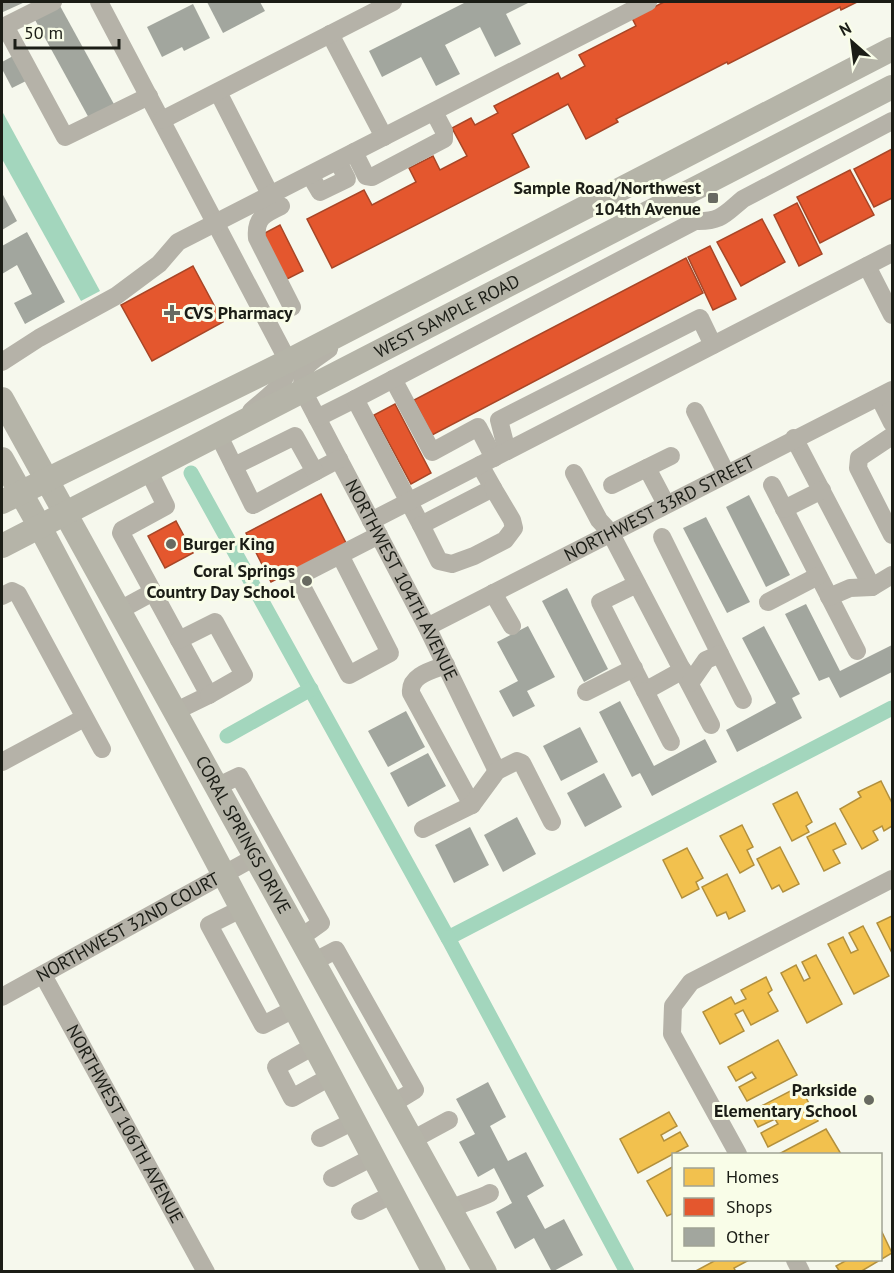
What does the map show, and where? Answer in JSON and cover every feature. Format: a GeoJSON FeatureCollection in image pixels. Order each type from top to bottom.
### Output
{"type":"FeatureCollection","features":[{"type":"Feature","properties":{"kind":"main road","name":"WEST SAMPLE ROAD"},"geometry":{"type":"LineString","coordinates":[[11,497],[288,361],[892,49]]}},
{"type":"Feature","properties":{"kind":"main road","name":"WEST SAMPLE ROAD"},"geometry":{"type":"LineString","coordinates":[[2,546],[892,87]]}},
{"type":"Feature","properties":{"kind":"main road"},"geometry":{"type":"LineString","coordinates":[[723,174],[724,157],[728,147],[793,101]]}},
{"type":"Feature","properties":{"kind":"main road"},"geometry":{"type":"LineString","coordinates":[[649,212],[705,160],[709,144]]}},
{"type":"Feature","properties":{"kind":"main road","name":"CORAL SPRINGS DRIVE"},"geometry":{"type":"LineString","coordinates":[[2,399],[485,1272]]}},
{"type":"Feature","properties":{"kind":"main road","name":"CORAL SPRINGS DRIVE"},"geometry":{"type":"LineString","coordinates":[[2,459],[11,497],[40,526],[434,1272]]}},
{"type":"Feature","properties":{"kind":"street"},"geometry":{"type":"LineString","coordinates":[[52,2],[5,26],[65,137],[150,96]]}},
{"type":"Feature","properties":{"kind":"street"},"geometry":{"type":"LineString","coordinates":[[99,2],[288,361],[289,370],[280,385],[225,431],[234,466],[253,505],[339,459]]}},
{"type":"Feature","properties":{"kind":"street"},"geometry":{"type":"LineString","coordinates":[[162,120],[393,2]]}},
{"type":"Feature","properties":{"kind":"street"},"geometry":{"type":"LineString","coordinates":[[292,307],[257,238],[256,226],[276,201],[310,175],[648,2]]}},
{"type":"Feature","properties":{"kind":"street"},"geometry":{"type":"LineString","coordinates":[[330,34],[384,137]]}},
{"type":"Feature","properties":{"kind":"street"},"geometry":{"type":"LineString","coordinates":[[218,92],[276,201]]}},
{"type":"Feature","properties":{"kind":"street"},"geometry":{"type":"LineString","coordinates":[[346,157],[366,176],[372,177],[444,139],[444,131],[434,112]]}},
{"type":"Feature","properties":{"kind":"street"},"geometry":{"type":"LineString","coordinates":[[317,418],[696,221],[724,216],[739,202],[892,121]]}},
{"type":"Feature","properties":{"kind":"street"},"geometry":{"type":"LineString","coordinates":[[723,174],[739,202]]}},
{"type":"Feature","properties":{"kind":"street"},"geometry":{"type":"LineString","coordinates":[[2,362],[39,338],[116,296],[159,264],[178,242],[216,223],[276,201]]}},
{"type":"Feature","properties":{"kind":"street"},"geometry":{"type":"LineString","coordinates":[[340,555],[390,653],[348,675],[297,577],[340,555],[409,502],[892,253]]}},
{"type":"Feature","properties":{"kind":"street"},"geometry":{"type":"LineString","coordinates":[[867,266],[892,315]]}},
{"type":"Feature","properties":{"kind":"street"},"geometry":{"type":"LineString","coordinates":[[303,391],[301,376],[304,368],[378,314]]}},
{"type":"Feature","properties":{"kind":"street"},"geometry":{"type":"LineString","coordinates":[[355,399],[440,561],[452,564],[505,540],[514,528],[512,520],[493,488],[499,420],[700,318],[713,345]]}},
{"type":"Feature","properties":{"kind":"street"},"geometry":{"type":"LineString","coordinates":[[393,379],[432,452],[478,427],[494,458]]}},
{"type":"Feature","properties":{"kind":"street","name":"NORTHWEST 104TH AVENUE"},"geometry":{"type":"LineString","coordinates":[[303,391],[446,664],[497,771]]}},
{"type":"Feature","properties":{"kind":"street"},"geometry":{"type":"LineString","coordinates":[[886,393],[892,423]]}},
{"type":"Feature","properties":{"kind":"street","name":"NORTHWEST 33RD STREET"},"geometry":{"type":"LineString","coordinates":[[427,627],[886,393]]}},
{"type":"Feature","properties":{"kind":"street"},"geometry":{"type":"LineString","coordinates":[[695,411],[726,473]]}},
{"type":"Feature","properties":{"kind":"street"},"geometry":{"type":"LineString","coordinates":[[234,466],[295,436],[315,472]]}},
{"type":"Feature","properties":{"kind":"street"},"geometry":{"type":"LineString","coordinates":[[892,436],[859,458],[858,468],[892,535]]}},
{"type":"Feature","properties":{"kind":"street"},"geometry":{"type":"LineString","coordinates":[[794,438],[872,586]]}},
{"type":"Feature","properties":{"kind":"street"},"geometry":{"type":"LineString","coordinates":[[612,485],[671,456]]}},
{"type":"Feature","properties":{"kind":"street"},"geometry":{"type":"LineString","coordinates":[[647,468],[666,504]]}},
{"type":"Feature","properties":{"kind":"street"},"geometry":{"type":"LineString","coordinates":[[148,470],[166,506],[122,530],[121,533],[209,694]]}},
{"type":"Feature","properties":{"kind":"street"},"geometry":{"type":"LineString","coordinates":[[574,473],[599,520],[610,532],[711,725]]}},
{"type":"Feature","properties":{"kind":"street"},"geometry":{"type":"LineString","coordinates":[[772,485],[857,651]]}},
{"type":"Feature","properties":{"kind":"street"},"geometry":{"type":"LineString","coordinates":[[421,525],[493,488]]}},
{"type":"Feature","properties":{"kind":"street"},"geometry":{"type":"LineString","coordinates":[[784,509],[822,490]]}},
{"type":"Feature","properties":{"kind":"street"},"geometry":{"type":"LineString","coordinates":[[662,537],[743,700]]}},
{"type":"Feature","properties":{"kind":"street"},"geometry":{"type":"LineString","coordinates":[[829,597],[850,588],[872,586],[892,575]]}},
{"type":"Feature","properties":{"kind":"street"},"geometry":{"type":"LineString","coordinates":[[768,602],[818,576]]}},
{"type":"Feature","properties":{"kind":"street"},"geometry":{"type":"LineString","coordinates":[[637,584],[600,602],[671,742]]}},
{"type":"Feature","properties":{"kind":"street"},"geometry":{"type":"LineString","coordinates":[[2,596],[12,591],[18,594],[102,749]]}},
{"type":"Feature","properties":{"kind":"street"},"geometry":{"type":"LineString","coordinates":[[118,611],[153,592]]}},
{"type":"Feature","properties":{"kind":"street"},"geometry":{"type":"LineString","coordinates":[[493,593],[512,626]]}},
{"type":"Feature","properties":{"kind":"street"},"geometry":{"type":"LineString","coordinates":[[174,712],[244,675],[215,622],[179,640]]}},
{"type":"Feature","properties":{"kind":"street"},"geometry":{"type":"LineString","coordinates":[[645,691],[686,677],[706,660],[720,654]]}},
{"type":"Feature","properties":{"kind":"street"},"geometry":{"type":"LineString","coordinates":[[446,664],[416,679],[411,693],[472,805]]}},
{"type":"Feature","properties":{"kind":"street"},"geometry":{"type":"LineString","coordinates":[[586,692],[634,668]]}},
{"type":"Feature","properties":{"kind":"street"},"geometry":{"type":"LineString","coordinates":[[2,762],[84,718]]}},
{"type":"Feature","properties":{"kind":"street"},"geometry":{"type":"LineString","coordinates":[[423,829],[472,805],[497,771],[517,761],[522,763],[552,822]]}},
{"type":"Feature","properties":{"kind":"street"},"geometry":{"type":"LineString","coordinates":[[216,787],[239,776],[321,923],[300,938]]}},
{"type":"Feature","properties":{"kind":"street","name":"NORTHWEST 32ND COURT"},"geometry":{"type":"LineString","coordinates":[[2,997],[255,857]]}},
{"type":"Feature","properties":{"kind":"street"},"geometry":{"type":"LineString","coordinates":[[737,1153],[672,1034],[673,1006],[691,982],[892,879]]}},
{"type":"Feature","properties":{"kind":"street"},"geometry":{"type":"LineString","coordinates":[[241,909],[209,926],[263,1025],[294,1009]]}},
{"type":"Feature","properties":{"kind":"street","name":"NORTHWEST 106TH AVENUE"},"geometry":{"type":"LineString","coordinates":[[43,975],[206,1272]]}},
{"type":"Feature","properties":{"kind":"street"},"geometry":{"type":"LineString","coordinates":[[314,1046],[276,1067],[292,1098],[330,1077]]}},
{"type":"Feature","properties":{"kind":"street"},"geometry":{"type":"LineString","coordinates":[[412,1140],[449,1120]]}},
{"type":"Feature","properties":{"kind":"street"},"geometry":{"type":"LineString","coordinates":[[320,1138],[354,1121]]}},
{"type":"Feature","properties":{"kind":"street"},"geometry":{"type":"LineString","coordinates":[[332,1178],[373,1157]]}},
{"type":"Feature","properties":{"kind":"street"},"geometry":{"type":"LineString","coordinates":[[451,1209],[463,1203],[474,1202],[490,1193]]}},
{"type":"Feature","properties":{"kind":"street"},"geometry":{"type":"LineString","coordinates":[[360,1211],[393,1194]]}},
{"type":"Feature","properties":{"kind":"shaded area"},"geometry":{"type":"Polygon","coordinates":[[[2,111],[100,291],[81,301],[2,159],[2,111]]]}},
{"type":"Feature","properties":{"kind":"building: Homes"},"geometry":{"type":"Polygon","coordinates":[[[881,781],[892,803],[892,826],[884,831],[882,826],[873,831],[878,840],[862,849],[840,809],[861,797],[858,792],[881,781]]]}},
{"type":"Feature","properties":{"kind":"building: Homes"},"geometry":{"type":"Polygon","coordinates":[[[797,792],[812,822],[806,826],[809,832],[792,841],[773,804],[797,792]]]}},
{"type":"Feature","properties":{"kind":"building: Homes"},"geometry":{"type":"Polygon","coordinates":[[[835,823],[846,844],[833,850],[840,863],[824,871],[807,837],[835,823]]]}},
{"type":"Feature","properties":{"kind":"building: Homes"},"geometry":{"type":"Polygon","coordinates":[[[742,825],[753,847],[747,850],[754,865],[740,873],[720,836],[742,825]]]}},
{"type":"Feature","properties":{"kind":"building: Homes"},"geometry":{"type":"Polygon","coordinates":[[[780,847],[799,884],[783,892],[779,885],[772,889],[757,859],[780,847]]]}},
{"type":"Feature","properties":{"kind":"building: Homes"},"geometry":{"type":"Polygon","coordinates":[[[687,848],[703,878],[696,882],[699,889],[682,898],[663,860],[687,848]]]}},
{"type":"Feature","properties":{"kind":"building: Homes"},"geometry":{"type":"Polygon","coordinates":[[[727,874],[745,911],[729,919],[726,912],[717,916],[702,887],[727,874]]]}},
{"type":"Feature","properties":{"kind":"building: Homes"},"geometry":{"type":"Polygon","coordinates":[[[892,916],[892,953],[877,923],[892,916]]]}},
{"type":"Feature","properties":{"kind":"building: Homes"},"geometry":{"type":"Polygon","coordinates":[[[863,926],[889,976],[854,994],[828,944],[843,937],[851,953],[858,950],[849,933],[863,926]]]}},
{"type":"Feature","properties":{"kind":"building: Homes"},"geometry":{"type":"Polygon","coordinates":[[[816,955],[842,1004],[807,1023],[781,973],[796,965],[804,981],[810,978],[802,962],[816,955]]]}},
{"type":"Feature","properties":{"kind":"building: Homes"},"geometry":{"type":"Polygon","coordinates":[[[766,977],[772,990],[768,993],[778,1011],[751,1025],[743,1010],[735,1014],[744,1031],[720,1044],[703,1012],[731,997],[735,1004],[746,999],[741,990],[766,977]]]}},
{"type":"Feature","properties":{"kind":"building: Homes"},"geometry":{"type":"Polygon","coordinates":[[[778,1040],[797,1075],[747,1101],[739,1087],[756,1078],[752,1072],[736,1081],[728,1067],[778,1040]]]}},
{"type":"Feature","properties":{"kind":"building: Homes"},"geometry":{"type":"Polygon","coordinates":[[[800,1086],[818,1121],[768,1147],[761,1133],[778,1124],[775,1119],[758,1127],[750,1112],[800,1086]]]}},
{"type":"Feature","properties":{"kind":"building: Homes"},"geometry":{"type":"Polygon","coordinates":[[[669,1112],[677,1126],[661,1135],[664,1141],[680,1132],[688,1146],[638,1173],[620,1139],[669,1112]]]}},
{"type":"Feature","properties":{"kind":"building: Homes"},"geometry":{"type":"Polygon","coordinates":[[[826,1129],[840,1153],[781,1153],[826,1129]]]}},
{"type":"Feature","properties":{"kind":"building: Homes"},"geometry":{"type":"Polygon","coordinates":[[[672,1167],[672,1214],[667,1216],[647,1181],[672,1167]]]}},
{"type":"Feature","properties":{"kind":"building: Homes"},"geometry":{"type":"Polygon","coordinates":[[[882,1232],[892,1253],[882,1259],[882,1232]]]}},
{"type":"Feature","properties":{"kind":"building: Homes"},"geometry":{"type":"Polygon","coordinates":[[[714,1261],[747,1261],[734,1268],[736,1272],[694,1272],[714,1261]]]}},
{"type":"Feature","properties":{"kind":"building: Homes"},"geometry":{"type":"Polygon","coordinates":[[[845,1261],[879,1261],[860,1272],[840,1272],[836,1266],[845,1261]]]}},
{"type":"Feature","properties":{"kind":"building: Shops"},"geometry":{"type":"Polygon","coordinates":[[[664,2],[857,2],[841,10],[840,7],[728,64],[727,62],[616,119],[618,122],[586,139],[568,104],[512,134],[529,167],[332,268],[307,219],[364,190],[372,205],[416,182],[409,168],[433,156],[440,170],[467,156],[452,128],[471,118],[475,125],[498,113],[494,106],[558,73],[561,79],[585,66],[579,55],[636,26],[632,18],[664,2]]]}},
{"type":"Feature","properties":{"kind":"building: Shops"},"geometry":{"type":"Polygon","coordinates":[[[892,149],[892,198],[874,207],[854,169],[892,149]]]}},
{"type":"Feature","properties":{"kind":"building: Shops"},"geometry":{"type":"Polygon","coordinates":[[[850,170],[874,215],[820,243],[797,197],[850,170]]]}},
{"type":"Feature","properties":{"kind":"building: Shops"},"geometry":{"type":"Polygon","coordinates":[[[797,203],[822,254],[799,266],[774,215],[797,203]]]}},
{"type":"Feature","properties":{"kind":"building: Shops"},"geometry":{"type":"Polygon","coordinates":[[[762,219],[785,262],[741,286],[717,242],[762,219]]]}},
{"type":"Feature","properties":{"kind":"building: Shops"},"geometry":{"type":"Polygon","coordinates":[[[280,225],[303,271],[287,279],[263,234],[280,225]]]}},
{"type":"Feature","properties":{"kind":"building: Shops"},"geometry":{"type":"Polygon","coordinates":[[[710,246],[736,299],[713,310],[688,257],[710,246]]]}},
{"type":"Feature","properties":{"kind":"building: Shops"},"geometry":{"type":"Polygon","coordinates":[[[686,258],[703,293],[432,435],[414,400],[686,258]]]}},
{"type":"Feature","properties":{"kind":"building: Shops","name":"CVS Pharmacy"},"geometry":{"type":"Polygon","coordinates":[[[193,266],[223,322],[152,361],[121,305],[193,266]]]}},
{"type":"Feature","properties":{"kind":"building: Shops"},"geometry":{"type":"Polygon","coordinates":[[[395,404],[431,473],[411,484],[374,415],[395,404]]]}},
{"type":"Feature","properties":{"kind":"building: Shops"},"geometry":{"type":"Polygon","coordinates":[[[321,494],[346,543],[271,582],[246,533],[321,494]]]}},
{"type":"Feature","properties":{"kind":"building: Shops"},"geometry":{"type":"Polygon","coordinates":[[[176,521],[193,553],[165,568],[148,536],[176,521]]]}},
{"type":"Feature","properties":{"kind":"building: Other"},"geometry":{"type":"Polygon","coordinates":[[[2,2],[25,2],[3,12],[2,2]]]}},
{"type":"Feature","properties":{"kind":"building: Other"},"geometry":{"type":"Polygon","coordinates":[[[207,2],[260,2],[265,11],[223,33],[207,2]]]}},
{"type":"Feature","properties":{"kind":"building: Other"},"geometry":{"type":"Polygon","coordinates":[[[466,2],[530,2],[506,14],[521,44],[495,57],[480,27],[445,45],[460,74],[436,86],[421,57],[382,77],[369,51],[466,2]]]}},
{"type":"Feature","properties":{"kind":"building: Other"},"geometry":{"type":"Polygon","coordinates":[[[59,4],[115,106],[90,120],[34,18],[59,4]]]}},
{"type":"Feature","properties":{"kind":"building: Other"},"geometry":{"type":"Polygon","coordinates":[[[193,4],[210,38],[184,51],[182,47],[162,57],[147,27],[193,4]]]}},
{"type":"Feature","properties":{"kind":"building: Other"},"geometry":{"type":"Polygon","coordinates":[[[13,56],[26,81],[12,88],[2,69],[2,62],[13,56]]]}},
{"type":"Feature","properties":{"kind":"building: Other"},"geometry":{"type":"Polygon","coordinates":[[[2,193],[17,221],[2,230],[2,193]]]}},
{"type":"Feature","properties":{"kind":"building: Other"},"geometry":{"type":"Polygon","coordinates":[[[27,232],[65,302],[25,324],[14,303],[32,294],[17,265],[2,274],[2,246],[27,232]]]}},
{"type":"Feature","properties":{"kind":"building: Other"},"geometry":{"type":"Polygon","coordinates":[[[749,495],[790,575],[766,587],[726,507],[749,495]]]}},
{"type":"Feature","properties":{"kind":"building: Other"},"geometry":{"type":"Polygon","coordinates":[[[706,517],[750,602],[727,613],[683,528],[706,517]]]}},
{"type":"Feature","properties":{"kind":"building: Other"},"geometry":{"type":"Polygon","coordinates":[[[567,588],[608,669],[584,682],[542,601],[567,588]]]}},
{"type":"Feature","properties":{"kind":"building: Other"},"geometry":{"type":"Polygon","coordinates":[[[806,604],[840,671],[892,645],[892,672],[840,698],[829,677],[819,681],[785,614],[806,604]]]}},
{"type":"Feature","properties":{"kind":"building: Other"},"geometry":{"type":"Polygon","coordinates":[[[528,626],[555,677],[527,691],[535,706],[513,717],[499,691],[518,681],[497,642],[528,626]]]}},
{"type":"Feature","properties":{"kind":"building: Other"},"geometry":{"type":"Polygon","coordinates":[[[764,626],[800,694],[792,698],[802,718],[737,752],[726,730],[776,703],[742,638],[764,626]]]}},
{"type":"Feature","properties":{"kind":"building: Other"},"geometry":{"type":"Polygon","coordinates":[[[620,701],[654,766],[705,739],[717,762],[652,796],[640,773],[632,777],[599,712],[620,701]]]}},
{"type":"Feature","properties":{"kind":"building: Other"},"geometry":{"type":"Polygon","coordinates":[[[406,711],[425,747],[388,767],[368,731],[406,711]]]}},
{"type":"Feature","properties":{"kind":"building: Other"},"geometry":{"type":"Polygon","coordinates":[[[580,727],[598,762],[561,781],[543,746],[580,727]]]}},
{"type":"Feature","properties":{"kind":"building: Other"},"geometry":{"type":"Polygon","coordinates":[[[428,753],[446,786],[408,807],[390,773],[428,753]]]}},
{"type":"Feature","properties":{"kind":"building: Other"},"geometry":{"type":"Polygon","coordinates":[[[604,773],[622,807],[585,827],[567,793],[604,773]]]}},
{"type":"Feature","properties":{"kind":"building: Other"},"geometry":{"type":"Polygon","coordinates":[[[517,817],[536,854],[503,872],[484,835],[517,817]]]}},
{"type":"Feature","properties":{"kind":"building: Other"},"geometry":{"type":"Polygon","coordinates":[[[470,827],[489,865],[454,883],[435,845],[470,827]]]}},
{"type":"Feature","properties":{"kind":"building: Other"},"geometry":{"type":"Polygon","coordinates":[[[488,1082],[506,1117],[490,1126],[508,1161],[526,1152],[544,1186],[527,1196],[545,1229],[564,1219],[583,1255],[552,1272],[534,1238],[515,1249],[496,1212],[512,1203],[494,1168],[478,1177],[459,1142],[475,1134],[456,1099],[488,1082]]]}},
{"type":"Feature","properties":{"kind":"waterway"},"geometry":{"type":"LineString","coordinates":[[191,473],[448,938],[892,708]]}},
{"type":"Feature","properties":{"kind":"waterway"},"geometry":{"type":"LineString","coordinates":[[227,736],[311,689]]}},
{"type":"Feature","properties":{"kind":"waterway"},"geometry":{"type":"LineString","coordinates":[[448,938],[627,1272]]}},
{"type":"Feature","properties":{"kind":"place","name":"Sample Road/Northwest 104th Avenue"},"geometry":{"type":"Point","coordinates":[713,198]}},
{"type":"Feature","properties":{"kind":"place","name":"CVS Pharmacy"},"geometry":{"type":"Point","coordinates":[172,313]}},
{"type":"Feature","properties":{"kind":"place","name":"Burger King"},"geometry":{"type":"Point","coordinates":[171,544]}},
{"type":"Feature","properties":{"kind":"place","name":"Coral Springs Country Day School"},"geometry":{"type":"Point","coordinates":[307,581]}},
{"type":"Feature","properties":{"kind":"place","name":"Parkside Elementary School"},"geometry":{"type":"Point","coordinates":[869,1100]}}]}
